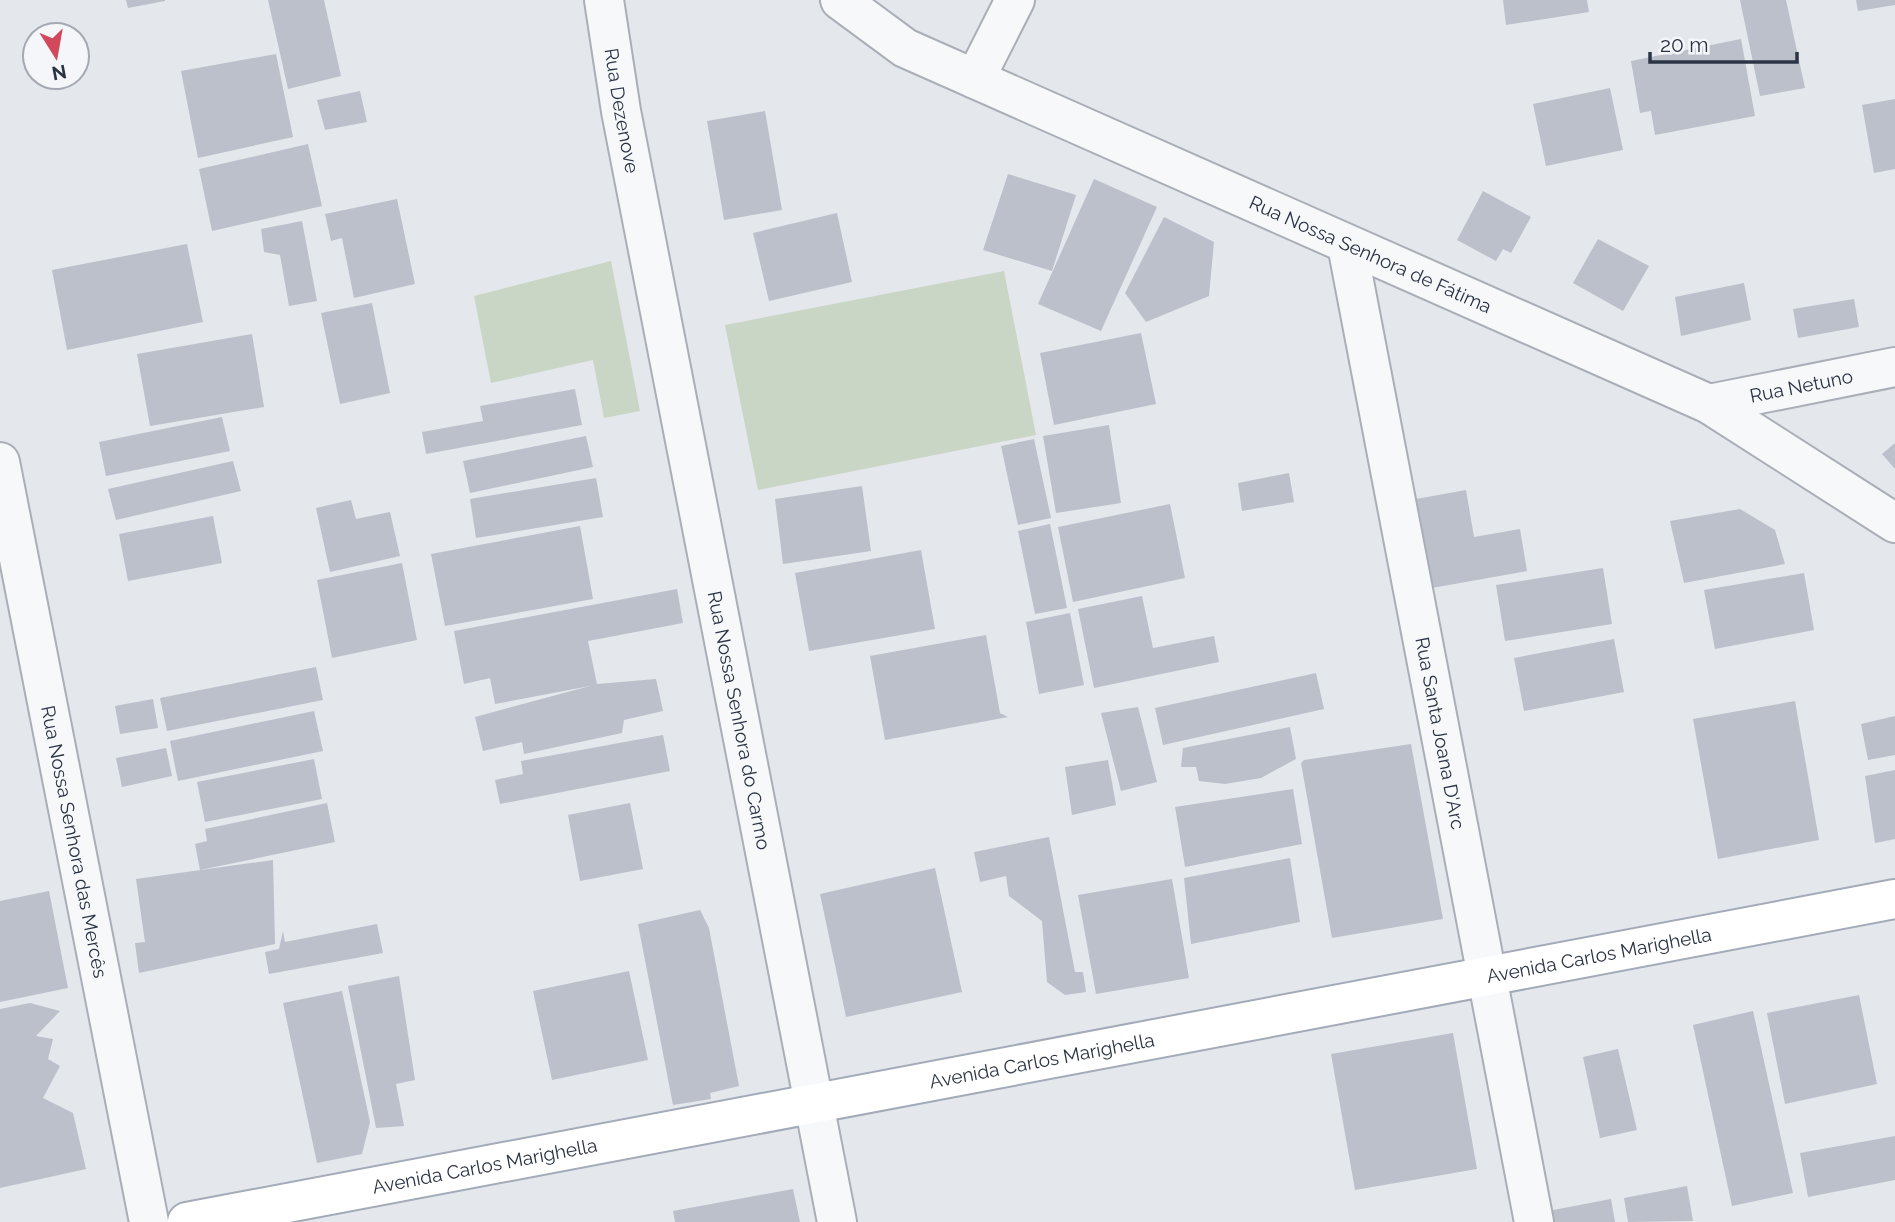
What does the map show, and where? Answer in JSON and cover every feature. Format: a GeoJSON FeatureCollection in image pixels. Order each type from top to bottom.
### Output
{"type":"FeatureCollection","features":[{"type":"Feature","properties":{"kind":"main road","name":"Avenida Carlos Marighella"},"geometry":{"type":"LineString","coordinates":[[187,1222],[1895,899]]}},
{"type":"Feature","properties":{"kind":"street","name":"Rua Dezenove"},"geometry":{"type":"LineString","coordinates":[[604,0],[621,111],[643,219]]}},
{"type":"Feature","properties":{"kind":"street","name":"Rua Nossa Senhora de Fátima"},"geometry":{"type":"LineString","coordinates":[[840,0],[905,48],[1709,404],[1895,523]]}},
{"type":"Feature","properties":{"kind":"street"},"geometry":{"type":"LineString","coordinates":[[975,79],[1015,0]]}},
{"type":"Feature","properties":{"kind":"street","name":"Rua Nossa Senhora do Carmo"},"geometry":{"type":"LineString","coordinates":[[643,219],[837,1222]]}},
{"type":"Feature","properties":{"kind":"street","name":"Rua Santa Joana D'Arc"},"geometry":{"type":"LineString","coordinates":[[1347,245],[1534,1222]]}},
{"type":"Feature","properties":{"kind":"street","name":"Rua Netuno"},"geometry":{"type":"LineString","coordinates":[[1709,404],[1895,367]]}},
{"type":"Feature","properties":{"kind":"street","name":"Rua Nossa Senhora das Mercês"},"geometry":{"type":"LineString","coordinates":[[0,461],[149,1222]]}},
{"type":"Feature","properties":{"kind":"green space"},"geometry":{"type":"Polygon","coordinates":[[[611,261],[640,411],[604,418],[593,360],[491,383],[474,296],[611,261]]]}},
{"type":"Feature","properties":{"kind":"green space"},"geometry":{"type":"Polygon","coordinates":[[[1004,271],[1036,435],[758,490],[725,325],[1004,271]]]}},
{"type":"Feature","properties":{"kind":"building"},"geometry":{"type":"Polygon","coordinates":[[[126,0],[165,0],[165,1],[128,8],[126,0]]]}},
{"type":"Feature","properties":{"kind":"building"},"geometry":{"type":"Polygon","coordinates":[[[268,0],[324,0],[341,76],[288,89],[268,0]]]}},
{"type":"Feature","properties":{"kind":"building"},"geometry":{"type":"Polygon","coordinates":[[[1503,0],[1587,0],[1589,12],[1506,25],[1503,0]]]}},
{"type":"Feature","properties":{"kind":"building"},"geometry":{"type":"Polygon","coordinates":[[[1740,0],[1786,0],[1805,88],[1760,96],[1740,0]]]}},
{"type":"Feature","properties":{"kind":"building"},"geometry":{"type":"Polygon","coordinates":[[[1856,0],[1895,0],[1895,5],[1858,11],[1856,0]]]}},
{"type":"Feature","properties":{"kind":"building"},"geometry":{"type":"Polygon","coordinates":[[[1741,39],[1755,116],[1655,135],[1651,111],[1640,113],[1631,61],[1741,39]]]}},
{"type":"Feature","properties":{"kind":"building"},"geometry":{"type":"Polygon","coordinates":[[[276,54],[293,137],[198,158],[181,71],[276,54]]]}},
{"type":"Feature","properties":{"kind":"building"},"geometry":{"type":"Polygon","coordinates":[[[1610,88],[1623,150],[1546,166],[1533,104],[1610,88]]]}},
{"type":"Feature","properties":{"kind":"building"},"geometry":{"type":"Polygon","coordinates":[[[360,91],[367,122],[325,130],[317,100],[360,91]]]}},
{"type":"Feature","properties":{"kind":"building"},"geometry":{"type":"Polygon","coordinates":[[[1895,99],[1895,169],[1874,173],[1862,105],[1895,99]]]}},
{"type":"Feature","properties":{"kind":"building"},"geometry":{"type":"Polygon","coordinates":[[[765,111],[782,210],[724,220],[707,121],[765,111]]]}},
{"type":"Feature","properties":{"kind":"building"},"geometry":{"type":"Polygon","coordinates":[[[308,144],[322,206],[212,231],[199,169],[308,144]]]}},
{"type":"Feature","properties":{"kind":"building"},"geometry":{"type":"Polygon","coordinates":[[[1008,174],[1076,195],[1052,271],[983,250],[1008,174]]]}},
{"type":"Feature","properties":{"kind":"building"},"geometry":{"type":"Polygon","coordinates":[[[1094,179],[1157,207],[1101,331],[1038,304],[1094,179]]]}},
{"type":"Feature","properties":{"kind":"building"},"geometry":{"type":"Polygon","coordinates":[[[1483,191],[1531,217],[1511,253],[1503,249],[1496,261],[1457,240],[1483,191]]]}},
{"type":"Feature","properties":{"kind":"building"},"geometry":{"type":"Polygon","coordinates":[[[397,199],[415,284],[354,298],[342,238],[331,241],[325,214],[397,199]]]}},
{"type":"Feature","properties":{"kind":"building"},"geometry":{"type":"Polygon","coordinates":[[[837,213],[852,282],[769,301],[753,233],[837,213]]]}},
{"type":"Feature","properties":{"kind":"building"},"geometry":{"type":"Polygon","coordinates":[[[1164,217],[1214,242],[1209,296],[1146,322],[1125,293],[1164,217]]]}},
{"type":"Feature","properties":{"kind":"building"},"geometry":{"type":"Polygon","coordinates":[[[302,221],[317,301],[289,306],[280,255],[264,252],[261,229],[302,221]]]}},
{"type":"Feature","properties":{"kind":"building"},"geometry":{"type":"Polygon","coordinates":[[[1598,239],[1649,266],[1623,311],[1573,283],[1598,239]]]}},
{"type":"Feature","properties":{"kind":"building"},"geometry":{"type":"Polygon","coordinates":[[[187,244],[203,322],[67,350],[52,270],[187,244]]]}},
{"type":"Feature","properties":{"kind":"building"},"geometry":{"type":"Polygon","coordinates":[[[1744,283],[1751,320],[1681,336],[1675,297],[1744,283]]]}},
{"type":"Feature","properties":{"kind":"building"},"geometry":{"type":"Polygon","coordinates":[[[1854,299],[1859,327],[1798,338],[1793,309],[1854,299]]]}},
{"type":"Feature","properties":{"kind":"building"},"geometry":{"type":"Polygon","coordinates":[[[372,303],[390,393],[340,404],[321,313],[372,303]]]}},
{"type":"Feature","properties":{"kind":"building"},"geometry":{"type":"Polygon","coordinates":[[[1141,333],[1156,404],[1054,425],[1040,353],[1141,333]]]}},
{"type":"Feature","properties":{"kind":"building"},"geometry":{"type":"Polygon","coordinates":[[[252,334],[264,407],[150,426],[137,354],[252,334]]]}},
{"type":"Feature","properties":{"kind":"building"},"geometry":{"type":"Polygon","coordinates":[[[575,389],[582,425],[426,454],[422,432],[483,421],[480,406],[575,389]]]}},
{"type":"Feature","properties":{"kind":"building"},"geometry":{"type":"Polygon","coordinates":[[[222,417],[230,451],[106,476],[99,442],[222,417]]]}},
{"type":"Feature","properties":{"kind":"building"},"geometry":{"type":"Polygon","coordinates":[[[1109,425],[1121,503],[1056,513],[1043,436],[1109,425]]]}},
{"type":"Feature","properties":{"kind":"building"},"geometry":{"type":"Polygon","coordinates":[[[586,436],[593,467],[470,493],[463,461],[586,436]]]}},
{"type":"Feature","properties":{"kind":"building"},"geometry":{"type":"Polygon","coordinates":[[[1034,439],[1051,518],[1018,525],[1001,446],[1034,439]]]}},
{"type":"Feature","properties":{"kind":"building"},"geometry":{"type":"Polygon","coordinates":[[[1895,443],[1895,469],[1882,454],[1895,443]]]}},
{"type":"Feature","properties":{"kind":"building"},"geometry":{"type":"Polygon","coordinates":[[[233,461],[241,491],[116,520],[108,489],[233,461]]]}},
{"type":"Feature","properties":{"kind":"building"},"geometry":{"type":"Polygon","coordinates":[[[1289,473],[1294,502],[1242,511],[1238,483],[1289,473]]]}},
{"type":"Feature","properties":{"kind":"building"},"geometry":{"type":"Polygon","coordinates":[[[596,478],[603,517],[476,538],[470,499],[596,478]]]}},
{"type":"Feature","properties":{"kind":"building"},"geometry":{"type":"Polygon","coordinates":[[[862,486],[871,551],[783,564],[775,499],[862,486]]]}},
{"type":"Feature","properties":{"kind":"building"},"geometry":{"type":"Polygon","coordinates":[[[1466,490],[1474,537],[1520,529],[1527,571],[1432,588],[1416,499],[1466,490]]]}},
{"type":"Feature","properties":{"kind":"building"},"geometry":{"type":"Polygon","coordinates":[[[351,500],[356,519],[390,512],[400,556],[330,572],[316,508],[351,500]]]}},
{"type":"Feature","properties":{"kind":"building"},"geometry":{"type":"Polygon","coordinates":[[[1170,504],[1185,578],[1073,602],[1058,527],[1170,504]]]}},
{"type":"Feature","properties":{"kind":"building"},"geometry":{"type":"Polygon","coordinates":[[[1740,509],[1775,530],[1785,564],[1684,583],[1670,521],[1740,509]]]}},
{"type":"Feature","properties":{"kind":"building"},"geometry":{"type":"Polygon","coordinates":[[[213,516],[222,563],[128,581],[119,534],[213,516]]]}},
{"type":"Feature","properties":{"kind":"building"},"geometry":{"type":"Polygon","coordinates":[[[1050,524],[1067,608],[1035,614],[1018,531],[1050,524]]]}},
{"type":"Feature","properties":{"kind":"building"},"geometry":{"type":"Polygon","coordinates":[[[580,526],[593,599],[445,626],[431,554],[580,526]]]}},
{"type":"Feature","properties":{"kind":"building"},"geometry":{"type":"Polygon","coordinates":[[[921,550],[935,629],[809,651],[795,573],[921,550]]]}},
{"type":"Feature","properties":{"kind":"building"},"geometry":{"type":"Polygon","coordinates":[[[402,563],[417,640],[332,658],[317,580],[402,563]]]}},
{"type":"Feature","properties":{"kind":"building"},"geometry":{"type":"Polygon","coordinates":[[[1603,568],[1612,624],[1505,641],[1496,585],[1603,568]]]}},
{"type":"Feature","properties":{"kind":"building"},"geometry":{"type":"Polygon","coordinates":[[[1804,573],[1814,630],[1715,649],[1704,590],[1804,573]]]}},
{"type":"Feature","properties":{"kind":"building"},"geometry":{"type":"Polygon","coordinates":[[[677,589],[683,623],[588,641],[597,684],[656,679],[663,711],[624,720],[622,733],[524,754],[522,742],[483,751],[475,717],[590,686],[495,704],[490,678],[464,684],[454,631],[677,589]]]}},
{"type":"Feature","properties":{"kind":"building"},"geometry":{"type":"Polygon","coordinates":[[[1142,596],[1153,648],[1214,636],[1219,662],[1094,688],[1078,609],[1142,596]]]}},
{"type":"Feature","properties":{"kind":"building"},"geometry":{"type":"Polygon","coordinates":[[[1070,613],[1084,685],[1039,694],[1026,622],[1070,613]]]}},
{"type":"Feature","properties":{"kind":"building"},"geometry":{"type":"Polygon","coordinates":[[[986,635],[1000,713],[1008,717],[885,740],[870,656],[986,635]]]}},
{"type":"Feature","properties":{"kind":"building"},"geometry":{"type":"Polygon","coordinates":[[[1614,639],[1624,692],[1524,711],[1514,658],[1614,639]]]}},
{"type":"Feature","properties":{"kind":"building"},"geometry":{"type":"Polygon","coordinates":[[[316,667],[323,700],[167,731],[160,698],[316,667]]]}},
{"type":"Feature","properties":{"kind":"building"},"geometry":{"type":"Polygon","coordinates":[[[1316,673],[1324,709],[1163,745],[1155,708],[1316,673]]]}},
{"type":"Feature","properties":{"kind":"building"},"geometry":{"type":"Polygon","coordinates":[[[153,699],[158,728],[120,734],[115,706],[153,699]]]}},
{"type":"Feature","properties":{"kind":"building"},"geometry":{"type":"Polygon","coordinates":[[[1795,701],[1819,840],[1718,859],[1693,719],[1795,701]]]}},
{"type":"Feature","properties":{"kind":"building"},"geometry":{"type":"Polygon","coordinates":[[[1138,707],[1157,782],[1121,791],[1101,713],[1138,707]]]}},
{"type":"Feature","properties":{"kind":"building"},"geometry":{"type":"Polygon","coordinates":[[[314,711],[323,751],[178,781],[170,741],[314,711]]]}},
{"type":"Feature","properties":{"kind":"building"},"geometry":{"type":"Polygon","coordinates":[[[1895,716],[1895,755],[1868,760],[1861,724],[1895,716]]]}},
{"type":"Feature","properties":{"kind":"building"},"geometry":{"type":"Polygon","coordinates":[[[1290,727],[1296,759],[1261,778],[1225,784],[1199,781],[1196,767],[1181,767],[1183,748],[1290,727]]]}},
{"type":"Feature","properties":{"kind":"building"},"geometry":{"type":"Polygon","coordinates":[[[663,735],[670,771],[500,804],[495,780],[523,774],[521,761],[663,735]]]}},
{"type":"Feature","properties":{"kind":"building"},"geometry":{"type":"Polygon","coordinates":[[[1411,744],[1443,919],[1332,938],[1301,763],[1304,760],[1411,744]]]}},
{"type":"Feature","properties":{"kind":"building"},"geometry":{"type":"Polygon","coordinates":[[[166,748],[172,776],[122,787],[116,758],[166,748]]]}},
{"type":"Feature","properties":{"kind":"building"},"geometry":{"type":"Polygon","coordinates":[[[314,759],[322,799],[205,822],[197,782],[314,759]]]}},
{"type":"Feature","properties":{"kind":"building"},"geometry":{"type":"Polygon","coordinates":[[[1108,760],[1116,805],[1072,815],[1065,767],[1108,760]]]}},
{"type":"Feature","properties":{"kind":"building"},"geometry":{"type":"Polygon","coordinates":[[[1895,770],[1895,839],[1875,843],[1865,776],[1895,770]]]}},
{"type":"Feature","properties":{"kind":"building"},"geometry":{"type":"Polygon","coordinates":[[[1293,789],[1302,844],[1185,867],[1175,807],[1293,789]]]}},
{"type":"Feature","properties":{"kind":"building"},"geometry":{"type":"Polygon","coordinates":[[[327,803],[335,842],[200,870],[195,844],[207,841],[205,829],[327,803]]]}},
{"type":"Feature","properties":{"kind":"building"},"geometry":{"type":"Polygon","coordinates":[[[630,803],[643,869],[580,881],[568,815],[630,803]]]}},
{"type":"Feature","properties":{"kind":"building"},"geometry":{"type":"Polygon","coordinates":[[[1049,837],[1075,972],[1083,972],[1086,992],[1065,995],[1047,982],[1042,921],[1009,896],[1006,876],[980,882],[974,852],[1049,837]]]}},
{"type":"Feature","properties":{"kind":"building"},"geometry":{"type":"Polygon","coordinates":[[[1290,858],[1300,922],[1191,944],[1184,878],[1290,858]]]}},
{"type":"Feature","properties":{"kind":"building"},"geometry":{"type":"Polygon","coordinates":[[[273,860],[275,944],[139,973],[135,943],[145,942],[136,879],[273,860]]]}},
{"type":"Feature","properties":{"kind":"building"},"geometry":{"type":"Polygon","coordinates":[[[935,868],[962,992],[846,1017],[820,894],[935,868]]]}},
{"type":"Feature","properties":{"kind":"building"},"geometry":{"type":"Polygon","coordinates":[[[1172,879],[1189,978],[1096,994],[1078,895],[1172,879]]]}},
{"type":"Feature","properties":{"kind":"building"},"geometry":{"type":"Polygon","coordinates":[[[49,891],[68,988],[0,1002],[0,901],[49,891]]]}},
{"type":"Feature","properties":{"kind":"building"},"geometry":{"type":"Polygon","coordinates":[[[700,910],[709,928],[739,1086],[710,1093],[711,1099],[673,1105],[638,924],[700,910]]]}},
{"type":"Feature","properties":{"kind":"building"},"geometry":{"type":"Polygon","coordinates":[[[377,924],[383,953],[269,974],[265,952],[279,949],[283,931],[285,942],[377,924]]]}},
{"type":"Feature","properties":{"kind":"building"},"geometry":{"type":"Polygon","coordinates":[[[629,971],[648,1060],[552,1080],[533,991],[629,971]]]}},
{"type":"Feature","properties":{"kind":"building"},"geometry":{"type":"Polygon","coordinates":[[[399,976],[415,1080],[396,1084],[404,1126],[376,1128],[348,986],[399,976]]]}},
{"type":"Feature","properties":{"kind":"building"},"geometry":{"type":"Polygon","coordinates":[[[342,991],[370,1122],[362,1154],[317,1163],[283,1003],[342,991]]]}},
{"type":"Feature","properties":{"kind":"building"},"geometry":{"type":"Polygon","coordinates":[[[1859,995],[1877,1084],[1785,1104],[1767,1013],[1859,995]]]}},
{"type":"Feature","properties":{"kind":"building"},"geometry":{"type":"Polygon","coordinates":[[[30,1003],[60,1011],[36,1036],[53,1039],[48,1059],[60,1066],[43,1098],[73,1113],[86,1169],[0,1188],[0,1009],[30,1003]]]}},
{"type":"Feature","properties":{"kind":"building"},"geometry":{"type":"Polygon","coordinates":[[[1753,1011],[1793,1193],[1732,1206],[1693,1025],[1753,1011]]]}},
{"type":"Feature","properties":{"kind":"building"},"geometry":{"type":"Polygon","coordinates":[[[1453,1033],[1477,1169],[1355,1190],[1331,1054],[1453,1033]]]}},
{"type":"Feature","properties":{"kind":"building"},"geometry":{"type":"Polygon","coordinates":[[[1618,1049],[1637,1130],[1600,1138],[1583,1057],[1618,1049]]]}},
{"type":"Feature","properties":{"kind":"building"},"geometry":{"type":"Polygon","coordinates":[[[1895,1136],[1895,1180],[1808,1197],[1800,1153],[1895,1136]]]}},
{"type":"Feature","properties":{"kind":"building"},"geometry":{"type":"Polygon","coordinates":[[[1687,1186],[1693,1221],[1628,1222],[1624,1198],[1687,1186]]]}},
{"type":"Feature","properties":{"kind":"building"},"geometry":{"type":"Polygon","coordinates":[[[793,1189],[800,1222],[675,1222],[673,1211],[793,1189]]]}},
{"type":"Feature","properties":{"kind":"building"},"geometry":{"type":"Polygon","coordinates":[[[1611,1199],[1615,1222],[1550,1222],[1548,1211],[1611,1199]]]}}]}
